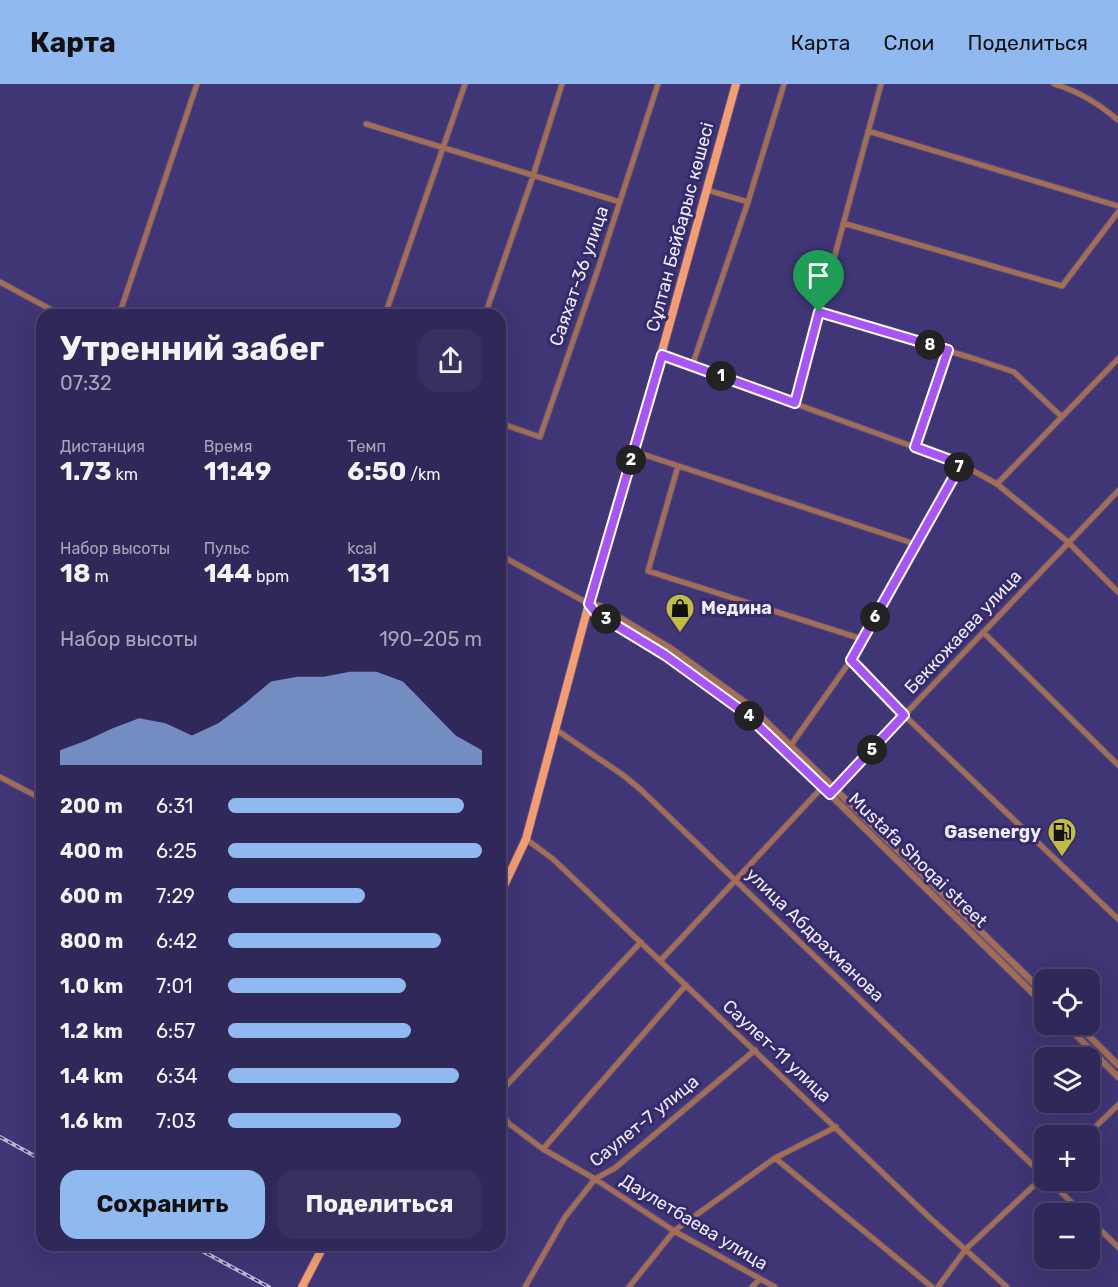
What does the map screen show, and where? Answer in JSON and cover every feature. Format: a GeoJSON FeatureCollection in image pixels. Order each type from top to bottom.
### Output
{"type":"FeatureCollection","features":[{"type":"Feature","properties":{"kind":"main road","name":"Сұлтан Бейбарыс көшесі"},"geometry":{"type":"LineString","coordinates":[[506,881],[526,839],[589,604],[662,355],[736,84]]}},
{"type":"Feature","properties":{"kind":"main road"},"geometry":{"type":"LineString","coordinates":[[302,1287],[321,1251]]}},
{"type":"Feature","properties":{"kind":"street"},"geometry":{"type":"LineString","coordinates":[[121,309],[197,84]]}},
{"type":"Feature","properties":{"kind":"street"},"geometry":{"type":"LineString","coordinates":[[387,309],[465,84]]}},
{"type":"Feature","properties":{"kind":"street"},"geometry":{"type":"LineString","coordinates":[[487,309],[534,175],[562,84]]}},
{"type":"Feature","properties":{"kind":"street","name":"Саяхат-36 улица"},"geometry":{"type":"LineString","coordinates":[[506,425],[540,437],[658,84]]}},
{"type":"Feature","properties":{"kind":"street"},"geometry":{"type":"LineString","coordinates":[[692,366],[748,202],[784,84]]}},
{"type":"Feature","properties":{"kind":"street"},"geometry":{"type":"LineString","coordinates":[[795,403],[881,84]]}},
{"type":"Feature","properties":{"kind":"street"},"geometry":{"type":"LineString","coordinates":[[1054,84],[1090,98],[1118,120]]}},
{"type":"Feature","properties":{"kind":"street"},"geometry":{"type":"LineString","coordinates":[[366,124],[620,202]]}},
{"type":"Feature","properties":{"kind":"street"},"geometry":{"type":"LineString","coordinates":[[868,131],[1118,206]]}},
{"type":"Feature","properties":{"kind":"street"},"geometry":{"type":"LineString","coordinates":[[707,190],[748,202]]}},
{"type":"Feature","properties":{"kind":"street"},"geometry":{"type":"LineString","coordinates":[[843,223],[1062,286],[1118,212]]}},
{"type":"Feature","properties":{"kind":"street"},"geometry":{"type":"LineString","coordinates":[[0,282],[50,309]]}},
{"type":"Feature","properties":{"kind":"street"},"geometry":{"type":"LineString","coordinates":[[819,312],[1014,372],[1062,417]]}},
{"type":"Feature","properties":{"kind":"street"},"geometry":{"type":"LineString","coordinates":[[915,447],[948,350]]}},
{"type":"Feature","properties":{"kind":"street"},"geometry":{"type":"LineString","coordinates":[[662,355],[961,464],[997,484],[1068,542],[1118,592]]}},
{"type":"Feature","properties":{"kind":"street"},"geometry":{"type":"LineString","coordinates":[[997,484],[1118,359]]}},
{"type":"Feature","properties":{"kind":"street"},"geometry":{"type":"LineString","coordinates":[[633,451],[915,544]]}},
{"type":"Feature","properties":{"kind":"street"},"geometry":{"type":"LineString","coordinates":[[791,745],[851,660],[961,464]]}},
{"type":"Feature","properties":{"kind":"street"},"geometry":{"type":"LineString","coordinates":[[678,466],[648,571],[862,639]]}},
{"type":"Feature","properties":{"kind":"street","name":"Беккожаева улица"},"geometry":{"type":"LineString","coordinates":[[830,794],[1118,491]]}},
{"type":"Feature","properties":{"kind":"street"},"geometry":{"type":"LineString","coordinates":[[506,558],[589,604]]}},
{"type":"Feature","properties":{"kind":"street","name":"Mustafa Shoqai street"},"geometry":{"type":"LineString","coordinates":[[589,604],[600,606],[670,648],[750,706],[1034,983]]}},
{"type":"Feature","properties":{"kind":"street","name":"Mustafa Shoqai street"},"geometry":{"type":"LineString","coordinates":[[589,604],[596,613],[665,655],[745,713],[1034,994]]}},
{"type":"Feature","properties":{"kind":"street"},"geometry":{"type":"LineString","coordinates":[[983,632],[1118,765]]}},
{"type":"Feature","properties":{"kind":"street"},"geometry":{"type":"LineString","coordinates":[[851,660],[904,715],[1118,919]]}},
{"type":"Feature","properties":{"kind":"street","name":"улица Абдрахманова"},"geometry":{"type":"LineString","coordinates":[[555,729],[623,774],[1034,1166]]}},
{"type":"Feature","properties":{"kind":"street"},"geometry":{"type":"LineString","coordinates":[[0,777],[36,796]]}},
{"type":"Feature","properties":{"kind":"street"},"geometry":{"type":"LineString","coordinates":[[661,960],[828,781]]}},
{"type":"Feature","properties":{"kind":"street","name":"Саулет-11 улица"},"geometry":{"type":"LineString","coordinates":[[526,839],[554,859],[965,1250],[1007,1287]]}},
{"type":"Feature","properties":{"kind":"street"},"geometry":{"type":"LineString","coordinates":[[506,1085],[640,942]]}},
{"type":"Feature","properties":{"kind":"street"},"geometry":{"type":"LineString","coordinates":[[543,1149],[686,985]]}},
{"type":"Feature","properties":{"kind":"street"},"geometry":{"type":"LineString","coordinates":[[1076,1035],[1118,1077]]}},
{"type":"Feature","properties":{"kind":"street"},"geometry":{"type":"LineString","coordinates":[[1088,1035],[1118,1065]]}},
{"type":"Feature","properties":{"kind":"street","name":"Саулет-7 улица"},"geometry":{"type":"LineString","coordinates":[[525,1287],[565,1217],[595,1179],[615,1168],[755,1050]]}},
{"type":"Feature","properties":{"kind":"street"},"geometry":{"type":"LineString","coordinates":[[1097,1125],[1118,1105]]}},
{"type":"Feature","properties":{"kind":"street","name":"Даулетбаева улица"},"geometry":{"type":"LineString","coordinates":[[506,1120],[543,1149],[595,1179],[674,1231],[775,1287]]}},
{"type":"Feature","properties":{"kind":"street"},"geometry":{"type":"LineString","coordinates":[[629,1287],[674,1231],[775,1158],[836,1127]]}},
{"type":"Feature","properties":{"kind":"street"},"geometry":{"type":"LineString","coordinates":[[775,1158],[932,1287]]}},
{"type":"Feature","properties":{"kind":"street"},"geometry":{"type":"LineString","coordinates":[[938,1287],[965,1250],[1034,1185]]}},
{"type":"Feature","properties":{"kind":"street"},"geometry":{"type":"LineString","coordinates":[[1060,1191],[1072,1203]]}},
{"type":"Feature","properties":{"kind":"street"},"geometry":{"type":"LineString","coordinates":[[1100,1230],[1118,1247]]}},
{"type":"Feature","properties":{"kind":"street"},"geometry":{"type":"LineString","coordinates":[[752,1287],[760,1278]]}},
{"type":"Feature","properties":{"kind":"railway"},"geometry":{"type":"LineString","coordinates":[[0,1137],[36,1157]]}},
{"type":"Feature","properties":{"kind":"railway"},"geometry":{"type":"LineString","coordinates":[[202,1251],[269,1287]]}},
{"type":"Feature","properties":{"kind":"place","name":"Медина"},"geometry":{"type":"Point","coordinates":[680,634]}},
{"type":"Feature","properties":{"kind":"place","name":"Gasenergy"},"geometry":{"type":"Point","coordinates":[1062,858]}},
{"type":"Feature","properties":{"kind":"route"},"geometry":{"type":"LineString","coordinates":[[819,312],[948,350],[915,447],[961,464],[851,660],[904,715],[830,794],[745,713],[665,655],[596,613],[589,604],[662,355],[795,403],[819,312]]}}]}
